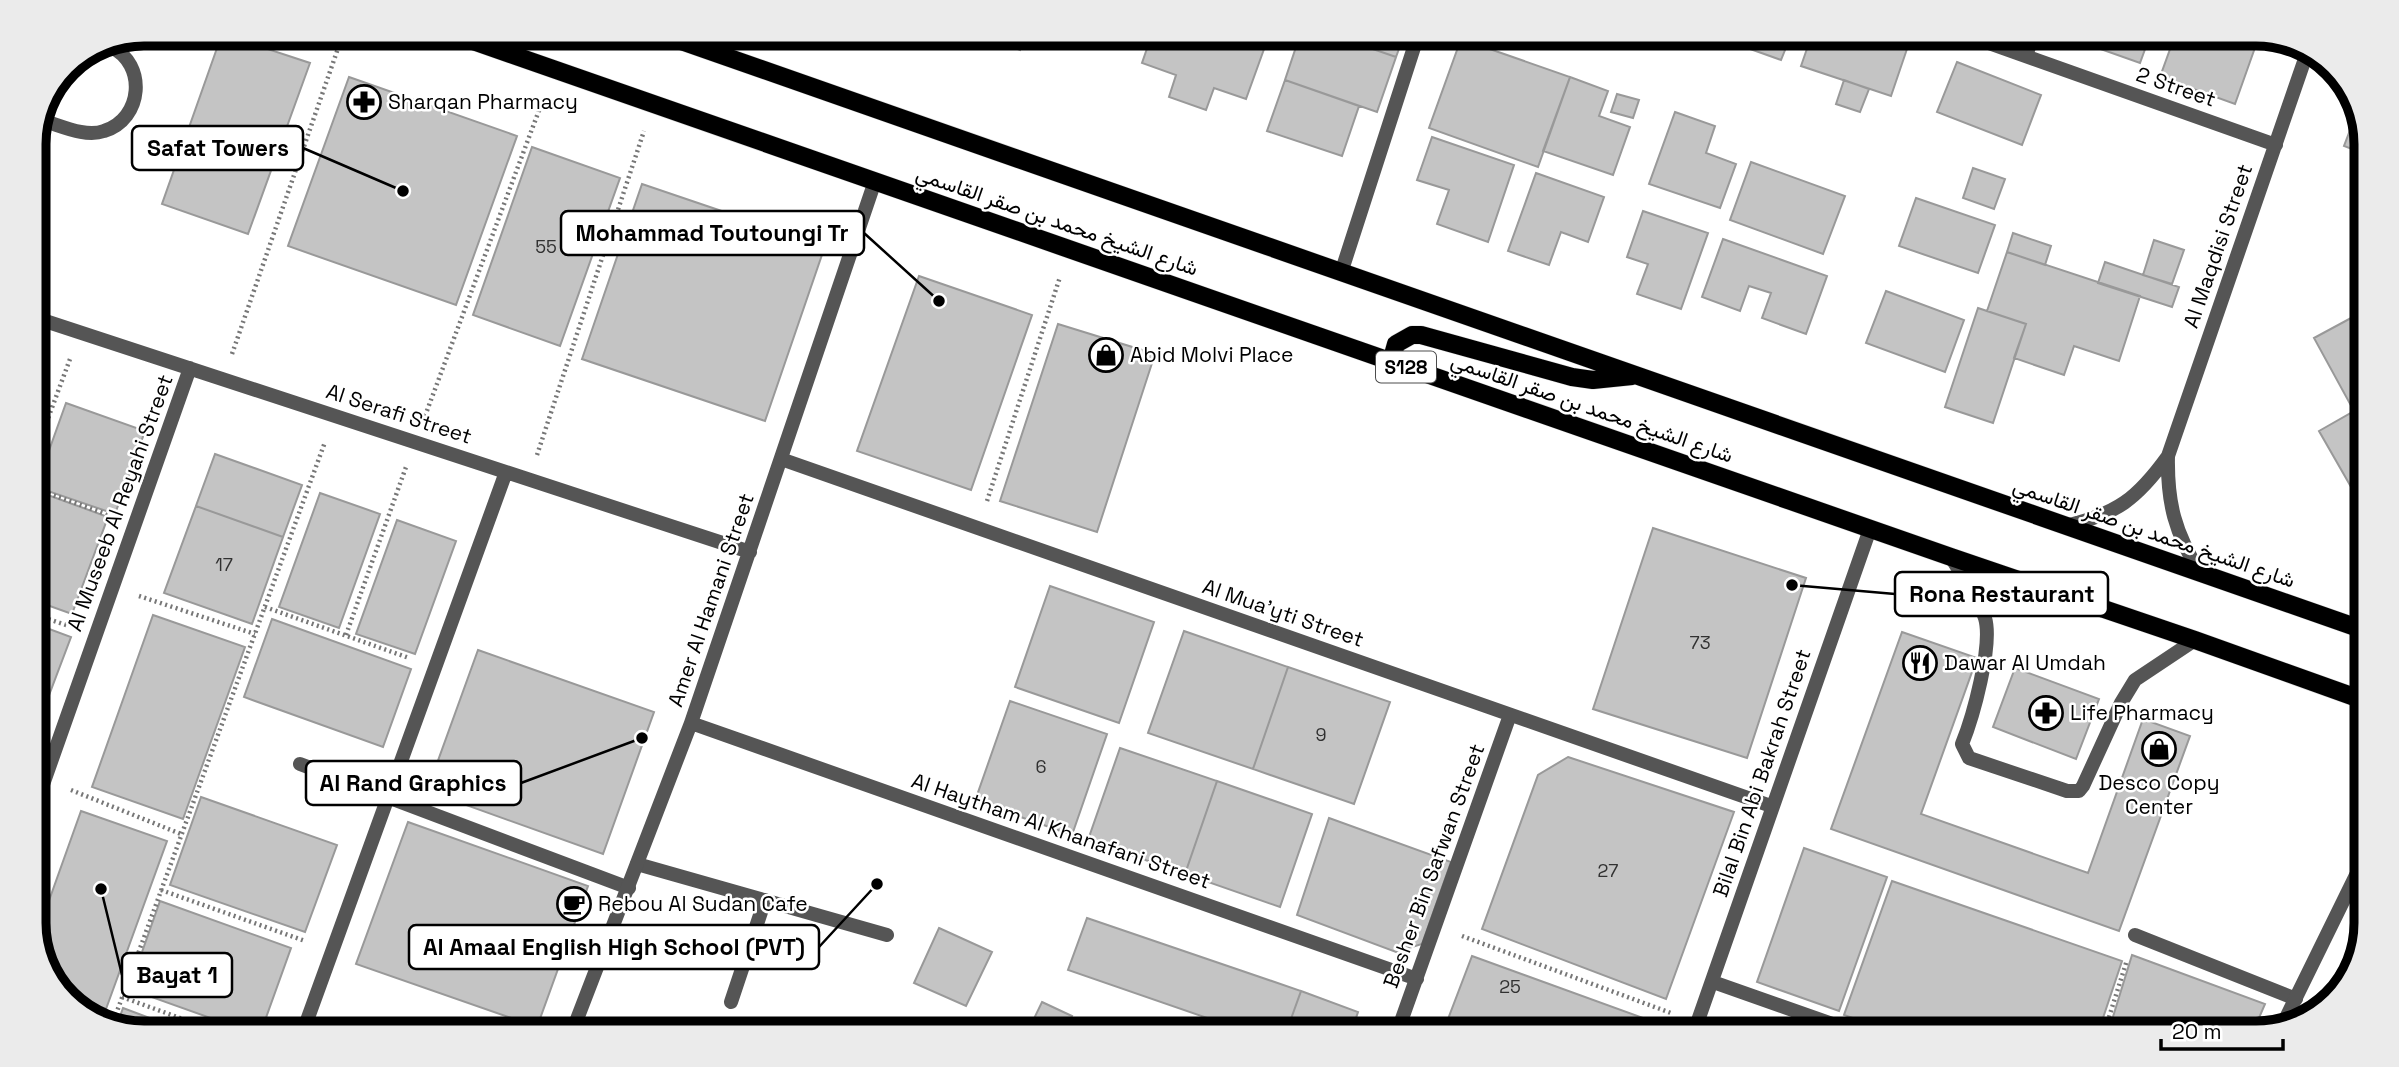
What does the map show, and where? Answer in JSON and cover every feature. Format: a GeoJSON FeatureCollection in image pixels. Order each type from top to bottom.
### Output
{"type":"FeatureCollection","features":[{"type":"Feature","properties":{"kind":"main road","name":"شارع الشيخ محمد بن صقر القاسمي"},"geometry":{"type":"LineString","coordinates":[[487,46],[2354,697]]}},
{"type":"Feature","properties":{"kind":"main road","name":"شارع الشيخ محمد بن صقر القاسمي"},"geometry":{"type":"LineString","coordinates":[[695,46],[2354,626]]}},
{"type":"Feature","properties":{"kind":"main road"},"geometry":{"type":"LineString","coordinates":[[1391,362],[1396,344],[1412,335],[1421,335],[1572,377],[1593,380],[1636,376]]}},
{"type":"Feature","properties":{"kind":"street"},"geometry":{"type":"LineString","coordinates":[[1341,273],[1414,46]]}},
{"type":"Feature","properties":{"kind":"street","name":"2 Street"},"geometry":{"type":"LineString","coordinates":[[1997,46],[2276,145]]}},
{"type":"Feature","properties":{"kind":"street"},"geometry":{"type":"LineString","coordinates":[[2026,56],[2029,46]]}},
{"type":"Feature","properties":{"kind":"street"},"geometry":{"type":"LineString","coordinates":[[48,122],[86,133],[104,131],[119,124],[131,111],[136,94],[136,77],[128,61],[114,50]]}},
{"type":"Feature","properties":{"kind":"street","name":"Al Maqdisi Street"},"geometry":{"type":"LineString","coordinates":[[2064,526],[2096,519],[2125,504],[2149,482],[2168,456],[2305,59]]}},
{"type":"Feature","properties":{"kind":"street","name":"Amer Al Hamani Street"},"geometry":{"type":"LineString","coordinates":[[576,1021],[691,723],[875,181]]}},
{"type":"Feature","properties":{"kind":"street","name":"Al Serafi Street"},"geometry":{"type":"LineString","coordinates":[[46,321],[750,552]]}},
{"type":"Feature","properties":{"kind":"street","name":"Al Museeb Al Reyahi Street"},"geometry":{"type":"LineString","coordinates":[[46,776],[190,368]]}},
{"type":"Feature","properties":{"kind":"street","name":"Al Maqdisi Street"},"geometry":{"type":"LineString","coordinates":[[2168,456],[2167,487],[2173,518],[2184,547],[2200,573]]}},
{"type":"Feature","properties":{"kind":"street","name":"Al Mua'yti Street"},"geometry":{"type":"LineString","coordinates":[[781,459],[1771,807]]}},
{"type":"Feature","properties":{"kind":"street"},"geometry":{"type":"LineString","coordinates":[[307,1021],[506,472]]}},
{"type":"Feature","properties":{"kind":"street","name":"Bilal Bin Abi Bakrah Street"},"geometry":{"type":"LineString","coordinates":[[1698,1021],[1870,528]]}},
{"type":"Feature","properties":{"kind":"street"},"geometry":{"type":"LineString","coordinates":[[1951,557],[1978,604],[1987,629],[1986,656],[1962,744],[1969,758],[2067,791],[2079,791],[2127,691],[2136,680],[2195,640]]}},
{"type":"Feature","properties":{"kind":"street","name":"Besher Bin Safwan Street"},"geometry":{"type":"LineString","coordinates":[[1401,1021],[1510,715]]}},
{"type":"Feature","properties":{"kind":"street","name":"Al Haytham Al Khanafani Street"},"geometry":{"type":"LineString","coordinates":[[691,723],[1417,979]]}},
{"type":"Feature","properties":{"kind":"street"},"geometry":{"type":"LineString","coordinates":[[300,764],[629,888]]}},
{"type":"Feature","properties":{"kind":"street"},"geometry":{"type":"LineString","coordinates":[[637,864],[887,935]]}},
{"type":"Feature","properties":{"kind":"street"},"geometry":{"type":"LineString","coordinates":[[2287,1016],[2354,879]]}},
{"type":"Feature","properties":{"kind":"street"},"geometry":{"type":"LineString","coordinates":[[731,1002],[765,900]]}},
{"type":"Feature","properties":{"kind":"street"},"geometry":{"type":"LineString","coordinates":[[2135,936],[2295,999]]}},
{"type":"Feature","properties":{"kind":"street"},"geometry":{"type":"LineString","coordinates":[[1713,982],[1824,1021]]}},
{"type":"Feature","properties":{"kind":"path"},"geometry":{"type":"LineString","coordinates":[[223,379],[338,46]]}},
{"type":"Feature","properties":{"kind":"path"},"geometry":{"type":"LineString","coordinates":[[346,635],[554,70]]}},
{"type":"Feature","properties":{"kind":"path"},"geometry":{"type":"LineString","coordinates":[[529,479],[653,104]]}},
{"type":"Feature","properties":{"kind":"path"},"geometry":{"type":"LineString","coordinates":[[978,528],[1069,249]]}},
{"type":"Feature","properties":{"kind":"path"},"geometry":{"type":"LineString","coordinates":[[46,424],[80,332]]}},
{"type":"Feature","properties":{"kind":"path"},"geometry":{"type":"LineString","coordinates":[[115,1017],[334,415]]}},
{"type":"Feature","properties":{"kind":"path"},"geometry":{"type":"LineString","coordinates":[[46,493],[135,524]]}},
{"type":"Feature","properties":{"kind":"path"},"geometry":{"type":"LineString","coordinates":[[113,587],[255,634]]}},
{"type":"Feature","properties":{"kind":"path"},"geometry":{"type":"LineString","coordinates":[[265,607],[435,667]]}},
{"type":"Feature","properties":{"kind":"path"},"geometry":{"type":"LineString","coordinates":[[46,618],[96,635]]}},
{"type":"Feature","properties":{"kind":"path"},"geometry":{"type":"LineString","coordinates":[[46,779],[181,834]]}},
{"type":"Feature","properties":{"kind":"path"},"geometry":{"type":"LineString","coordinates":[[161,890],[332,951]]}},
{"type":"Feature","properties":{"kind":"path"},"geometry":{"type":"LineString","coordinates":[[1435,925],[1681,1021]]}},
{"type":"Feature","properties":{"kind":"path"},"geometry":{"type":"LineString","coordinates":[[2108,1021],[2135,936]]}},
{"type":"Feature","properties":{"kind":"path"},"geometry":{"type":"LineString","coordinates":[[122,998],[188,1021]]}},
{"type":"Feature","properties":{"kind":"building"},"geometry":{"type":"Polygon","coordinates":[[[218,46],[258,46],[310,63],[248,234],[162,204],[218,46]]]}},
{"type":"Feature","properties":{"kind":"building"},"geometry":{"type":"Polygon","coordinates":[[[1148,46],[1265,46],[1246,99],[1214,88],[1206,110],[1169,97],[1176,75],[1142,63],[1148,46]]]}},
{"type":"Feature","properties":{"kind":"building"},"geometry":{"type":"Polygon","coordinates":[[[1296,46],[1364,46],[1396,57],[1377,112],[1285,80],[1296,46]]]}},
{"type":"Feature","properties":{"kind":"building"},"geometry":{"type":"Polygon","coordinates":[[[1364,46],[1400,46],[1396,57],[1364,46]]]}},
{"type":"Feature","properties":{"kind":"building"},"geometry":{"type":"Polygon","coordinates":[[[1458,46],[1481,46],[1570,77],[1538,167],[1429,128],[1458,46]]]}},
{"type":"Feature","properties":{"kind":"building"},"geometry":{"type":"Polygon","coordinates":[[[1742,46],[1787,46],[1781,60],[1742,46]]]}},
{"type":"Feature","properties":{"kind":"building"},"geometry":{"type":"Polygon","coordinates":[[[1808,46],[1898,46],[1907,49],[1891,96],[1801,66],[1808,46]]]}},
{"type":"Feature","properties":{"kind":"building"},"geometry":{"type":"Polygon","coordinates":[[[2092,46],[2146,46],[2140,63],[2092,46]]]}},
{"type":"Feature","properties":{"kind":"building"},"geometry":{"type":"Polygon","coordinates":[[[2171,46],[2256,46],[2235,104],[2160,77],[2171,46]]]}},
{"type":"Feature","properties":{"kind":"building"},"geometry":{"type":"Polygon","coordinates":[[[1957,62],[2041,95],[2022,145],[1937,112],[1957,62]]]}},
{"type":"Feature","properties":{"kind":"building"},"geometry":{"type":"Polygon","coordinates":[[[349,77],[517,136],[456,305],[288,246],[349,77]]]}},
{"type":"Feature","properties":{"kind":"building"},"geometry":{"type":"Polygon","coordinates":[[[1570,77],[1608,91],[1599,116],[1630,127],[1613,175],[1543,151],[1570,77]]]}},
{"type":"Feature","properties":{"kind":"building"},"geometry":{"type":"Polygon","coordinates":[[[1285,80],[1359,106],[1342,156],[1267,131],[1285,80]]]}},
{"type":"Feature","properties":{"kind":"building"},"geometry":{"type":"Polygon","coordinates":[[[1844,80],[1869,89],[1860,112],[1836,104],[1844,80]]]}},
{"type":"Feature","properties":{"kind":"building"},"geometry":{"type":"Polygon","coordinates":[[[1617,94],[1639,100],[1633,118],[1611,112],[1617,94]]]}},
{"type":"Feature","properties":{"kind":"building"},"geometry":{"type":"Polygon","coordinates":[[[1675,112],[1715,126],[1706,153],[1736,164],[1720,208],[1649,184],[1675,112]]]}},
{"type":"Feature","properties":{"kind":"building"},"geometry":{"type":"Polygon","coordinates":[[[2352,125],[2353,149],[2344,146],[2352,125]]]}},
{"type":"Feature","properties":{"kind":"building"},"geometry":{"type":"Polygon","coordinates":[[[1432,137],[1514,165],[1488,242],[1437,224],[1449,190],[1417,180],[1432,137]]]}},
{"type":"Feature","properties":{"kind":"building"},"geometry":{"type":"Polygon","coordinates":[[[532,147],[620,178],[560,346],[473,315],[532,147]]]}},
{"type":"Feature","properties":{"kind":"building"},"geometry":{"type":"Polygon","coordinates":[[[1751,162],[1845,196],[1823,254],[1730,220],[1751,162]]]}},
{"type":"Feature","properties":{"kind":"building"},"geometry":{"type":"Polygon","coordinates":[[[1973,168],[2005,179],[1994,209],[1963,198],[1973,168]]]}},
{"type":"Feature","properties":{"kind":"building"},"geometry":{"type":"Polygon","coordinates":[[[1536,173],[1604,197],[1588,242],[1561,232],[1549,265],[1508,251],[1536,173]]]}},
{"type":"Feature","properties":{"kind":"building"},"geometry":{"type":"Polygon","coordinates":[[[642,184],[825,246],[765,421],[582,359],[642,184]]]}},
{"type":"Feature","properties":{"kind":"building"},"geometry":{"type":"Polygon","coordinates":[[[1916,198],[1995,225],[1978,273],[1899,246],[1916,198]]]}},
{"type":"Feature","properties":{"kind":"building"},"geometry":{"type":"Polygon","coordinates":[[[1643,211],[1708,233],[1681,309],[1637,294],[1648,264],[1627,257],[1643,211]]]}},
{"type":"Feature","properties":{"kind":"building"},"geometry":{"type":"Polygon","coordinates":[[[2013,233],[2051,246],[2045,265],[2007,252],[2013,233]]]}},
{"type":"Feature","properties":{"kind":"building"},"geometry":{"type":"Polygon","coordinates":[[[1723,239],[1827,276],[1806,334],[1762,318],[1771,293],[1749,286],[1740,311],[1702,297],[1723,239]]]}},
{"type":"Feature","properties":{"kind":"building"},"geometry":{"type":"Polygon","coordinates":[[[2154,240],[2184,250],[2172,284],[2143,275],[2154,240]]]}},
{"type":"Feature","properties":{"kind":"building"},"geometry":{"type":"Polygon","coordinates":[[[2007,252],[2140,296],[2119,361],[2074,346],[2064,375],[2014,358],[2026,324],[1987,311],[2007,252]]]}},
{"type":"Feature","properties":{"kind":"building"},"geometry":{"type":"Polygon","coordinates":[[[2105,262],[2179,287],[2172,307],[2098,283],[2105,262]]]}},
{"type":"Feature","properties":{"kind":"building"},"geometry":{"type":"Polygon","coordinates":[[[919,276],[1032,315],[971,490],[857,451],[919,276]]]}},
{"type":"Feature","properties":{"kind":"building"},"geometry":{"type":"Polygon","coordinates":[[[1886,291],[1964,320],[1945,372],[1866,343],[1886,291]]]}},
{"type":"Feature","properties":{"kind":"building"},"geometry":{"type":"Polygon","coordinates":[[[1978,308],[2026,324],[1993,423],[1945,407],[1978,308]]]}},
{"type":"Feature","properties":{"kind":"building"},"geometry":{"type":"Polygon","coordinates":[[[2353,317],[2353,410],[2314,338],[2353,317]]]}},
{"type":"Feature","properties":{"kind":"building"},"geometry":{"type":"Polygon","coordinates":[[[1058,324],[1155,354],[1097,532],[1000,501],[1058,324]]]}},
{"type":"Feature","properties":{"kind":"building"},"geometry":{"type":"Polygon","coordinates":[[[66,403],[145,431],[115,514],[46,490],[46,459],[66,403]]]}},
{"type":"Feature","properties":{"kind":"building"},"geometry":{"type":"Polygon","coordinates":[[[2353,411],[2353,491],[2319,431],[2353,411]]]}},
{"type":"Feature","properties":{"kind":"building"},"geometry":{"type":"Polygon","coordinates":[[[215,454],[302,485],[283,537],[196,506],[215,454]]]}},
{"type":"Feature","properties":{"kind":"building"},"geometry":{"type":"Polygon","coordinates":[[[320,493],[380,514],[339,628],[279,607],[320,493]]]}},
{"type":"Feature","properties":{"kind":"building"},"geometry":{"type":"Polygon","coordinates":[[[46,494],[108,517],[72,614],[46,605],[46,494]]]}},
{"type":"Feature","properties":{"kind":"building"},"geometry":{"type":"Polygon","coordinates":[[[196,506],[283,537],[252,624],[164,593],[196,506]]]}},
{"type":"Feature","properties":{"kind":"building"},"geometry":{"type":"Polygon","coordinates":[[[397,520],[456,541],[415,654],[356,634],[397,520]]]}},
{"type":"Feature","properties":{"kind":"building"},"geometry":{"type":"Polygon","coordinates":[[[1653,528],[1806,578],[1747,758],[1593,709],[1653,528]]]}},
{"type":"Feature","properties":{"kind":"building"},"geometry":{"type":"Polygon","coordinates":[[[1050,586],[1154,622],[1119,723],[1015,687],[1050,586]]]}},
{"type":"Feature","properties":{"kind":"building"},"geometry":{"type":"Polygon","coordinates":[[[153,615],[245,647],[183,819],[92,787],[153,615]]]}},
{"type":"Feature","properties":{"kind":"building"},"geometry":{"type":"Polygon","coordinates":[[[272,619],[411,669],[383,747],[244,697],[272,619]]]}},
{"type":"Feature","properties":{"kind":"building"},"geometry":{"type":"Polygon","coordinates":[[[46,628],[71,637],[46,703],[46,628]]]}},
{"type":"Feature","properties":{"kind":"building"},"geometry":{"type":"Polygon","coordinates":[[[1184,631],[1288,667],[1253,769],[1148,733],[1184,631]]]}},
{"type":"Feature","properties":{"kind":"building"},"geometry":{"type":"Polygon","coordinates":[[[1902,632],[1977,658],[1921,814],[2088,873],[2143,719],[2190,736],[2119,931],[1831,829],[1902,632]]]}},
{"type":"Feature","properties":{"kind":"building"},"geometry":{"type":"Polygon","coordinates":[[[478,650],[654,712],[603,854],[427,791],[478,650]]]}},
{"type":"Feature","properties":{"kind":"building"},"geometry":{"type":"Polygon","coordinates":[[[1288,667],[1390,702],[1354,804],[1253,769],[1288,667]]]}},
{"type":"Feature","properties":{"kind":"building","name":"Life Pharmacy"},"geometry":{"type":"Polygon","coordinates":[[[2015,668],[2099,699],[2076,759],[1993,727],[2015,668]]]}},
{"type":"Feature","properties":{"kind":"building"},"geometry":{"type":"Polygon","coordinates":[[[1010,701],[1107,734],[1072,835],[975,801],[1010,701]]]}},
{"type":"Feature","properties":{"kind":"building"},"geometry":{"type":"Polygon","coordinates":[[[1120,748],[1217,781],[1185,874],[1088,840],[1120,748]]]}},
{"type":"Feature","properties":{"kind":"building"},"geometry":{"type":"Polygon","coordinates":[[[1568,757],[1734,812],[1666,999],[1482,929],[1538,775],[1568,757]]]}},
{"type":"Feature","properties":{"kind":"building"},"geometry":{"type":"Polygon","coordinates":[[[1217,781],[1312,814],[1280,907],[1185,874],[1217,781]]]}},
{"type":"Feature","properties":{"kind":"building"},"geometry":{"type":"Polygon","coordinates":[[[201,797],[337,845],[305,932],[170,885],[201,797]]]}},
{"type":"Feature","properties":{"kind":"building"},"geometry":{"type":"Polygon","coordinates":[[[81,811],[167,841],[106,1009],[83,1000],[59,973],[47,943],[46,909],[81,811]]]}},
{"type":"Feature","properties":{"kind":"building"},"geometry":{"type":"Polygon","coordinates":[[[1329,818],[1451,862],[1422,944],[1396,952],[1297,915],[1329,818]]]}},
{"type":"Feature","properties":{"kind":"building"},"geometry":{"type":"Polygon","coordinates":[[[408,822],[588,886],[539,1021],[520,1021],[356,964],[408,822]]]}},
{"type":"Feature","properties":{"kind":"building"},"geometry":{"type":"Polygon","coordinates":[[[1804,848],[1887,877],[1839,1011],[1757,982],[1804,848]]]}},
{"type":"Feature","properties":{"kind":"building"},"geometry":{"type":"Polygon","coordinates":[[[1892,881],[2122,961],[2102,1021],[1862,1021],[1844,1015],[1892,881]]]}},
{"type":"Feature","properties":{"kind":"building"},"geometry":{"type":"Polygon","coordinates":[[[160,901],[291,948],[265,1021],[219,1021],[129,989],[160,901]]]}},
{"type":"Feature","properties":{"kind":"building"},"geometry":{"type":"Polygon","coordinates":[[[1087,918],[1301,991],[1290,1021],[1216,1021],[1068,970],[1087,918]]]}},
{"type":"Feature","properties":{"kind":"building"},"geometry":{"type":"Polygon","coordinates":[[[939,928],[992,952],[966,1006],[914,983],[939,928]]]}},
{"type":"Feature","properties":{"kind":"building"},"geometry":{"type":"Polygon","coordinates":[[[2132,955],[2265,1004],[2258,1021],[2112,1021],[2132,955]]]}},
{"type":"Feature","properties":{"kind":"building"},"geometry":{"type":"Polygon","coordinates":[[[1472,956],[1651,1021],[1453,1021],[1448,1019],[1472,956]]]}},
{"type":"Feature","properties":{"kind":"building"},"geometry":{"type":"Polygon","coordinates":[[[1301,991],[1358,1012],[1355,1021],[1290,1021],[1301,991]]]}},
{"type":"Feature","properties":{"kind":"building"},"geometry":{"type":"Polygon","coordinates":[[[1042,1002],[1072,1016],[1069,1021],[1033,1021],[1042,1002]]]}},
{"type":"Feature","properties":{"kind":"building"},"geometry":{"type":"Polygon","coordinates":[[[123,1008],[158,1021],[124,1020],[119,1018],[123,1008]]]}},
{"type":"Feature","properties":{"kind":"place","name":"Sharqan Pharmacy"},"geometry":{"type":"Point","coordinates":[364,102]}},
{"type":"Feature","properties":{"kind":"place","name":"Safat Towers"},"geometry":{"type":"Point","coordinates":[403,191]}},
{"type":"Feature","properties":{"kind":"place","name":"Mohammad Toutoungi Tr"},"geometry":{"type":"Point","coordinates":[939,301]}},
{"type":"Feature","properties":{"kind":"place","name":"Abid Molvi Place"},"geometry":{"type":"Point","coordinates":[1106,355]}},
{"type":"Feature","properties":{"kind":"place","name":"Rona Restaurant"},"geometry":{"type":"Point","coordinates":[1792,585]}},
{"type":"Feature","properties":{"kind":"place","name":"Dawar Al Umdah"},"geometry":{"type":"Point","coordinates":[1920,663]}},
{"type":"Feature","properties":{"kind":"place","name":"Life Pharmacy"},"geometry":{"type":"Point","coordinates":[2046,713]}},
{"type":"Feature","properties":{"kind":"place","name":"Al Rand Graphics"},"geometry":{"type":"Point","coordinates":[642,738]}},
{"type":"Feature","properties":{"kind":"place","name":"Desco Copy Center"},"geometry":{"type":"Point","coordinates":[2159,749]}},
{"type":"Feature","properties":{"kind":"place","name":"Al Amaal English High School (PVT)"},"geometry":{"type":"Point","coordinates":[877,884]}},
{"type":"Feature","properties":{"kind":"place","name":"Bayat 1"},"geometry":{"type":"Point","coordinates":[101,889]}},
{"type":"Feature","properties":{"kind":"place","name":"Rebou Al Sudan Cafe"},"geometry":{"type":"Point","coordinates":[574,904]}}]}
